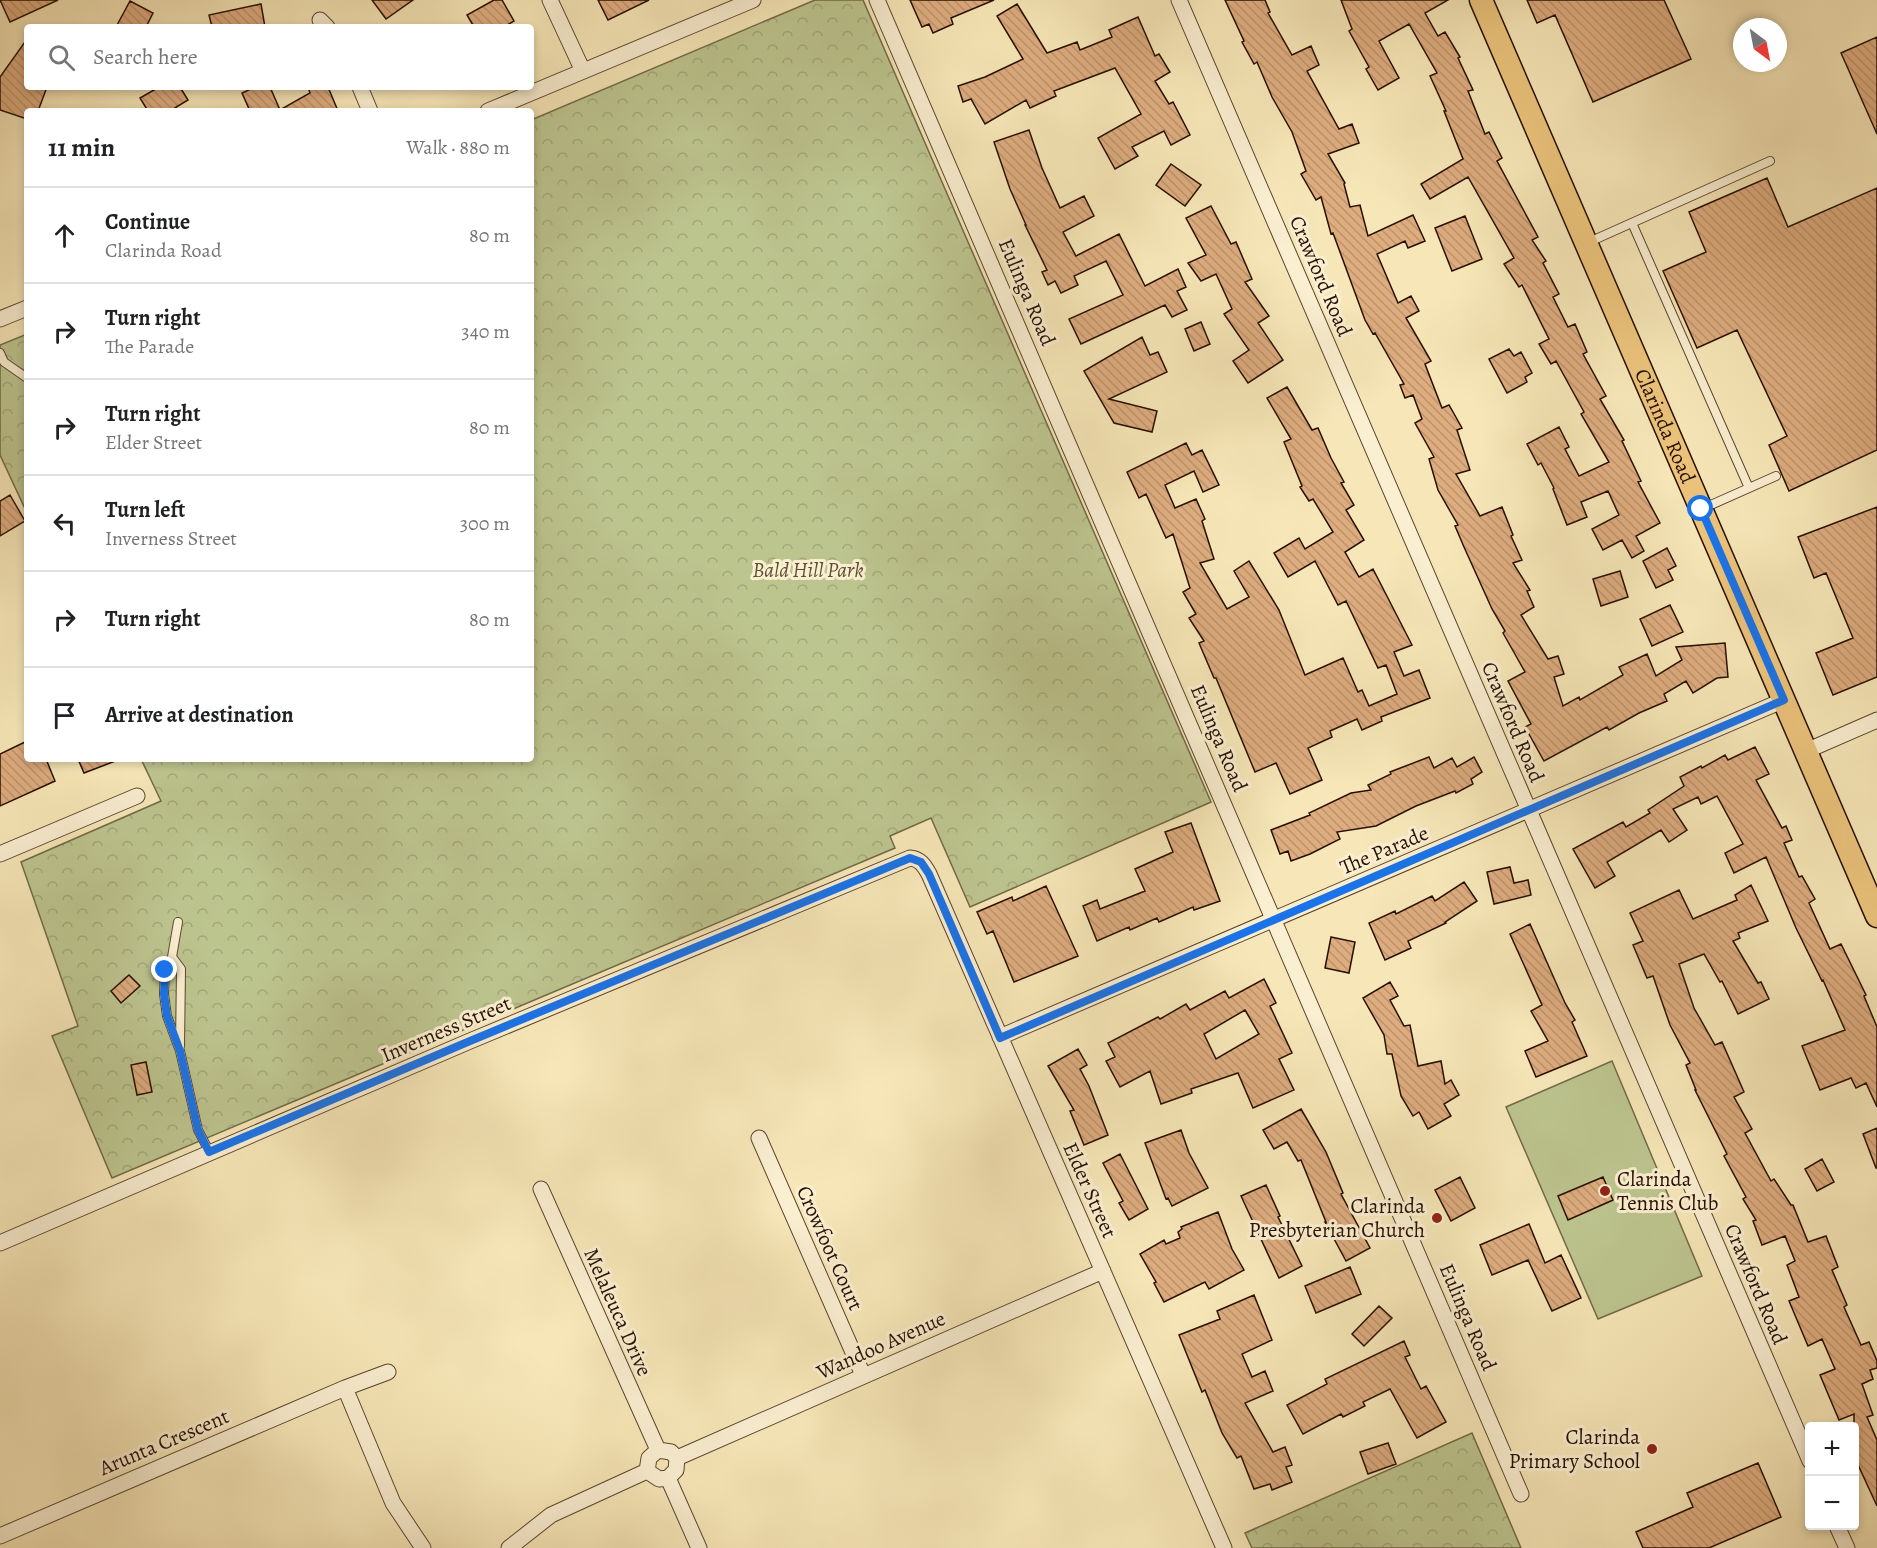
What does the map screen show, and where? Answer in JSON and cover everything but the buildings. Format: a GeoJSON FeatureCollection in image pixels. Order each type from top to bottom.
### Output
{"type":"FeatureCollection","features":[{"type":"Feature","properties":{"kind":"main road","name":"Clarinda Road"},"geometry":{"type":"LineString","coordinates":[[1481,0],[1877,916]]}},
{"type":"Feature","properties":{"kind":"street"},"geometry":{"type":"LineString","coordinates":[[550,0],[583,71]]}},
{"type":"Feature","properties":{"kind":"street"},"geometry":{"type":"LineString","coordinates":[[495,108],[753,0]]}},
{"type":"Feature","properties":{"kind":"street","name":"Eulinga Road"},"geometry":{"type":"LineString","coordinates":[[877,0],[1521,1494]]}},
{"type":"Feature","properties":{"kind":"street","name":"Crawford Road"},"geometry":{"type":"LineString","coordinates":[[1179,0],[1805,1452]]}},
{"type":"Feature","properties":{"kind":"street"},"geometry":{"type":"LineString","coordinates":[[361,90],[369,108]]}},
{"type":"Feature","properties":{"kind":"street"},"geometry":{"type":"LineString","coordinates":[[0,319],[24,309]]}},
{"type":"Feature","properties":{"kind":"street","name":"The Parade"},"geometry":{"type":"LineString","coordinates":[[1000,1038],[1784,700]]}},
{"type":"Feature","properties":{"kind":"street"},"geometry":{"type":"LineString","coordinates":[[1806,751],[1877,720]]}},
{"type":"Feature","properties":{"kind":"street"},"geometry":{"type":"LineString","coordinates":[[0,854],[136,796]]}},
{"type":"Feature","properties":{"kind":"street","name":"Elder Street"},"geometry":{"type":"LineString","coordinates":[[910,858],[921,862],[929,874],[1224,1548]]}},
{"type":"Feature","properties":{"kind":"street","name":"Inverness Street"},"geometry":{"type":"LineString","coordinates":[[0,1243],[459,1045],[910,858]]}},
{"type":"Feature","properties":{"kind":"street","name":"Crowfoot Court"},"geometry":{"type":"LineString","coordinates":[[759,1137],[863,1375]]}},
{"type":"Feature","properties":{"kind":"street","name":"Melaleuca Drive"},"geometry":{"type":"LineString","coordinates":[[541,1190],[658,1450]]}},
{"type":"Feature","properties":{"kind":"street","name":"Wandoo Avenue"},"geometry":{"type":"LineString","coordinates":[[677,1458],[1103,1271]]}},
{"type":"Feature","properties":{"kind":"street","name":"Arunta Crescent"},"geometry":{"type":"LineString","coordinates":[[0,1536],[345,1388],[388,1372]]}},
{"type":"Feature","properties":{"kind":"street"},"geometry":{"type":"LineString","coordinates":[[345,1388],[393,1503],[423,1548]]}},
{"type":"Feature","properties":{"kind":"street"},"geometry":{"type":"LineString","coordinates":[[658,1450],[671,1452],[677,1458],[676,1470],[668,1478],[660,1479],[647,1471],[649,1458],[658,1450]]}},
{"type":"Feature","properties":{"kind":"street"},"geometry":{"type":"LineString","coordinates":[[509,1548],[551,1515],[647,1471]]}},
{"type":"Feature","properties":{"kind":"street"},"geometry":{"type":"LineString","coordinates":[[668,1478],[699,1548]]}},
{"type":"Feature","properties":{"kind":"street"},"geometry":{"type":"LineString","coordinates":[[1840,1530],[1847,1548]]}},
{"type":"Feature","properties":{"kind":"lane"},"geometry":{"type":"LineString","coordinates":[[1586,243],[1770,161]]}},
{"type":"Feature","properties":{"kind":"lane"},"geometry":{"type":"LineString","coordinates":[[1632,223],[1749,488]]}},
{"type":"Feature","properties":{"kind":"lane"},"geometry":{"type":"LineString","coordinates":[[0,353],[4,362],[24,376]]}},
{"type":"Feature","properties":{"kind":"lane"},"geometry":{"type":"LineString","coordinates":[[1701,509],[1776,476]]}},
{"type":"Feature","properties":{"kind":"lane"},"geometry":{"type":"LineString","coordinates":[[178,922],[172,957],[165,970],[164,994],[167,1016],[180,1051],[198,1130],[209,1152]]}},
{"type":"Feature","properties":{"kind":"lane"},"geometry":{"type":"LineString","coordinates":[[172,957],[181,969],[180,1051]]}},
{"type":"Feature","properties":{"kind":"green space","name":"Bald Hill Park"},"geometry":{"type":"Polygon","coordinates":[[[815,0],[863,0],[1211,802],[970,907],[931,818],[890,836],[895,848],[112,1178],[52,1036],[78,1026],[21,862],[161,801],[142,762],[534,762],[534,119],[815,0]]]}},
{"type":"Feature","properties":{"kind":"green space"},"geometry":{"type":"Polygon","coordinates":[[[24,335],[24,507],[0,455],[0,345],[24,335]]]}},
{"type":"Feature","properties":{"kind":"green space","name":"Clarinda Tennis Club"},"geometry":{"type":"Polygon","coordinates":[[[1612,1061],[1702,1276],[1598,1319],[1506,1107],[1612,1061]]]}},
{"type":"Feature","properties":{"kind":"green space"},"geometry":{"type":"Polygon","coordinates":[[[1472,1433],[1521,1548],[1252,1548],[1245,1533],[1472,1433]]]}},
{"type":"Feature","properties":{"kind":"place","name":"Clarinda Tennis Club"},"geometry":{"type":"Point","coordinates":[1605,1191]}},
{"type":"Feature","properties":{"kind":"place","name":"Clarinda Presbyterian Church"},"geometry":{"type":"Point","coordinates":[1437,1218]}},
{"type":"Feature","properties":{"kind":"place","name":"Clarinda Primary School"},"geometry":{"type":"Point","coordinates":[1652,1449]}},
{"type":"Feature","properties":{"kind":"route"},"geometry":{"type":"LineString","coordinates":[[165,970],[164,994],[167,1016],[180,1051],[198,1130],[209,1152],[910,858],[921,862],[929,874],[1000,1038],[1784,700],[1701,509]]}}]}
